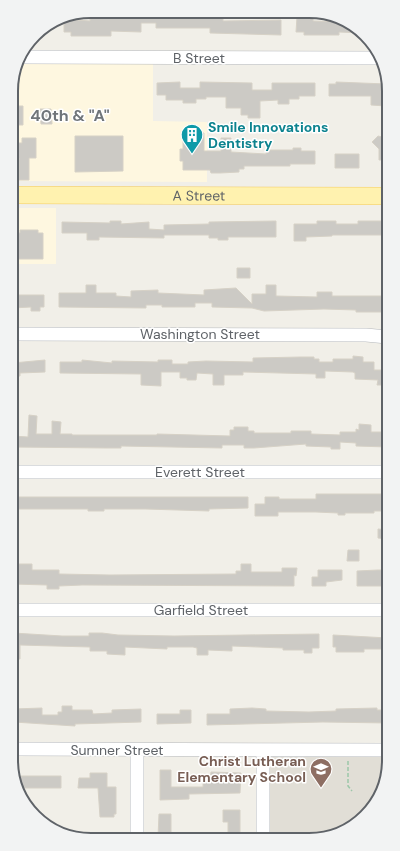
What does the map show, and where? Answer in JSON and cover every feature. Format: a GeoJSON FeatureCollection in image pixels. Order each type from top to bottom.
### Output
{"type":"FeatureCollection","features":[{"type":"Feature","properties":{"kind":"main road","name":"A Street"},"geometry":{"type":"LineString","coordinates":[[18,195],[382,196]]}},
{"type":"Feature","properties":{"kind":"street","name":"B Street"},"geometry":{"type":"LineString","coordinates":[[27,57],[374,58]]}},
{"type":"Feature","properties":{"kind":"street","name":"Washington Street"},"geometry":{"type":"LineString","coordinates":[[18,334],[358,335],[382,337]]}},
{"type":"Feature","properties":{"kind":"street","name":"Everett Street"},"geometry":{"type":"LineString","coordinates":[[18,472],[382,472]]}},
{"type":"Feature","properties":{"kind":"street","name":"Garfield Street"},"geometry":{"type":"LineString","coordinates":[[18,610],[382,610]]}},
{"type":"Feature","properties":{"kind":"street","name":"Sumner Street"},"geometry":{"type":"LineString","coordinates":[[18,749],[382,750]]}},
{"type":"Feature","properties":{"kind":"street"},"geometry":{"type":"LineString","coordinates":[[137,750],[137,833]]}},
{"type":"Feature","properties":{"kind":"street"},"geometry":{"type":"LineString","coordinates":[[263,750],[263,833]]}},
{"type":"Feature","properties":{"kind":"path"},"geometry":{"type":"LineString","coordinates":[[348,760],[348,786],[352,791]]}},
{"type":"Feature","properties":{"kind":"shaded area"},"geometry":{"type":"Polygon","coordinates":[[[27,57],[153,58],[153,121],[207,122],[207,182],[18,181],[18,86],[20,72],[27,57]]]}},
{"type":"Feature","properties":{"kind":"shaded area"},"geometry":{"type":"Polygon","coordinates":[[[18,208],[56,208],[56,264],[18,264],[18,208]]]}},
{"type":"Feature","properties":{"kind":"shaded area","name":"Christ Lutheran Elementary School"},"geometry":{"type":"Polygon","coordinates":[[[263,750],[382,750],[381,774],[378,784],[370,801],[354,818],[328,831],[309,833],[263,833],[263,750]]]}},
{"type":"Feature","properties":{"kind":"building"},"geometry":{"type":"Polygon","coordinates":[[[91,18],[223,18],[223,21],[281,20],[281,35],[210,33],[210,28],[156,28],[156,23],[141,23],[141,32],[111,31],[111,36],[71,36],[71,32],[64,32],[64,24],[67,22],[74,20],[90,21],[91,18]]]}},
{"type":"Feature","properties":{"kind":"building"},"geometry":{"type":"Polygon","coordinates":[[[297,18],[309,18],[313,18],[313,21],[333,22],[353,33],[339,32],[339,35],[304,35],[304,32],[296,32],[297,18]]]}},
{"type":"Feature","properties":{"kind":"building"},"geometry":{"type":"Polygon","coordinates":[[[180,82],[180,88],[200,88],[200,82],[252,83],[252,90],[272,90],[272,83],[315,83],[315,96],[299,96],[299,99],[289,99],[289,104],[278,104],[278,100],[260,101],[260,118],[248,118],[248,115],[241,115],[241,108],[226,108],[226,97],[206,97],[206,99],[196,99],[196,103],[183,103],[183,100],[166,100],[166,95],[157,95],[157,83],[180,82]]]}},
{"type":"Feature","properties":{"kind":"building"},"geometry":{"type":"Polygon","coordinates":[[[336,82],[381,84],[382,106],[371,105],[371,96],[329,96],[329,84],[336,84],[336,82]]]}},
{"type":"Feature","properties":{"kind":"building"},"geometry":{"type":"Polygon","coordinates":[[[18,106],[23,106],[23,125],[18,125],[18,106]]]}},
{"type":"Feature","properties":{"kind":"building"},"geometry":{"type":"Polygon","coordinates":[[[40,109],[51,109],[52,124],[41,124],[40,109]]]}},
{"type":"Feature","properties":{"kind":"building"},"geometry":{"type":"Polygon","coordinates":[[[183,133],[204,133],[204,151],[221,151],[221,138],[231,138],[231,152],[266,154],[266,150],[293,150],[293,148],[301,148],[301,151],[315,151],[315,164],[290,164],[290,166],[244,166],[244,169],[239,169],[239,172],[220,173],[211,173],[210,170],[183,170],[183,161],[180,161],[180,149],[183,149],[183,133]]]}},
{"type":"Feature","properties":{"kind":"building"},"geometry":{"type":"Polygon","coordinates":[[[75,136],[123,136],[123,171],[75,172],[75,136]]]}},
{"type":"Feature","properties":{"kind":"building"},"geometry":{"type":"Polygon","coordinates":[[[378,136],[382,137],[382,160],[379,160],[379,149],[372,142],[378,136]]]}},
{"type":"Feature","properties":{"kind":"building"},"geometry":{"type":"Polygon","coordinates":[[[22,138],[36,138],[36,158],[29,158],[29,180],[19,180],[18,143],[22,143],[22,138]]]}},
{"type":"Feature","properties":{"kind":"building"},"geometry":{"type":"Polygon","coordinates":[[[335,154],[359,154],[359,168],[335,168],[335,154]]]}},
{"type":"Feature","properties":{"kind":"building"},"geometry":{"type":"Polygon","coordinates":[[[110,221],[121,221],[121,224],[149,222],[149,229],[164,230],[164,225],[209,224],[209,222],[276,221],[276,237],[228,237],[228,240],[218,240],[218,238],[209,238],[209,235],[164,235],[164,238],[99,237],[99,240],[87,240],[87,233],[62,233],[62,222],[110,223],[110,221]]]}},
{"type":"Feature","properties":{"kind":"building"},"geometry":{"type":"Polygon","coordinates":[[[317,221],[336,221],[336,224],[358,224],[358,221],[382,221],[382,235],[332,235],[306,237],[306,241],[294,241],[294,224],[317,224],[317,221]]]}},
{"type":"Feature","properties":{"kind":"building"},"geometry":{"type":"Polygon","coordinates":[[[20,230],[38,230],[38,233],[43,233],[43,259],[18,259],[18,233],[20,233],[20,230]]]}},
{"type":"Feature","properties":{"kind":"building"},"geometry":{"type":"Polygon","coordinates":[[[237,268],[250,268],[250,278],[237,278],[237,268]]]}},
{"type":"Feature","properties":{"kind":"building"},"geometry":{"type":"Polygon","coordinates":[[[86,285],[96,285],[96,293],[116,293],[116,296],[131,297],[131,291],[158,290],[158,293],[204,295],[204,290],[236,288],[252,304],[252,294],[266,294],[266,285],[276,285],[276,296],[317,297],[317,292],[332,292],[332,296],[382,296],[382,312],[356,312],[356,310],[324,309],[264,311],[252,308],[212,307],[212,303],[195,303],[195,307],[162,307],[162,305],[146,305],[146,308],[59,307],[59,293],[86,293],[86,285]]]}},
{"type":"Feature","properties":{"kind":"building"},"geometry":{"type":"Polygon","coordinates":[[[18,295],[44,295],[44,307],[40,307],[40,311],[31,311],[31,307],[18,308],[18,295]]]}},
{"type":"Feature","properties":{"kind":"building"},"geometry":{"type":"Polygon","coordinates":[[[353,356],[363,357],[363,362],[374,362],[374,370],[382,370],[382,385],[377,385],[378,380],[355,379],[355,373],[353,372],[325,371],[325,378],[316,378],[316,374],[243,372],[243,375],[224,375],[224,385],[213,385],[213,374],[197,373],[196,380],[187,380],[187,378],[180,378],[180,372],[161,372],[161,386],[141,385],[141,374],[60,373],[60,362],[82,362],[82,360],[112,363],[112,361],[158,362],[158,360],[172,360],[172,364],[188,364],[188,362],[206,361],[253,362],[253,358],[314,357],[314,359],[319,359],[319,362],[333,362],[333,359],[353,359],[353,356]]]}},
{"type":"Feature","properties":{"kind":"building"},"geometry":{"type":"Polygon","coordinates":[[[45,360],[45,372],[20,373],[20,376],[18,376],[18,363],[45,360]]]}},
{"type":"Feature","properties":{"kind":"building"},"geometry":{"type":"Polygon","coordinates":[[[29,415],[37,416],[36,434],[52,434],[52,421],[61,422],[60,434],[72,435],[157,434],[230,436],[230,430],[234,430],[234,427],[248,427],[248,431],[254,431],[254,433],[291,433],[291,431],[311,431],[311,434],[340,435],[340,432],[356,432],[356,429],[359,430],[359,424],[371,425],[371,432],[382,432],[382,447],[356,446],[356,443],[340,442],[340,449],[331,449],[331,447],[306,446],[306,444],[254,448],[244,448],[244,445],[222,445],[222,448],[121,446],[121,448],[18,447],[18,436],[28,437],[29,415]]]}},
{"type":"Feature","properties":{"kind":"building"},"geometry":{"type":"Polygon","coordinates":[[[316,494],[382,494],[382,511],[374,511],[374,513],[345,513],[345,515],[338,515],[338,513],[316,512],[278,512],[278,516],[255,516],[255,504],[265,504],[265,497],[279,497],[279,499],[316,499],[316,494]]]}},
{"type":"Feature","properties":{"kind":"building"},"geometry":{"type":"Polygon","coordinates":[[[18,497],[248,497],[248,508],[209,509],[209,511],[104,509],[104,511],[88,511],[88,509],[18,509],[18,497]]]}},
{"type":"Feature","properties":{"kind":"building"},"geometry":{"type":"Polygon","coordinates":[[[378,529],[382,529],[382,538],[378,538],[378,529]]]}},
{"type":"Feature","properties":{"kind":"building"},"geometry":{"type":"Polygon","coordinates":[[[348,550],[359,550],[359,561],[347,561],[348,550]]]}},
{"type":"Feature","properties":{"kind":"building"},"geometry":{"type":"Polygon","coordinates":[[[18,564],[32,564],[32,570],[59,570],[59,574],[110,575],[236,574],[236,571],[241,571],[241,564],[251,564],[251,572],[282,572],[282,568],[297,568],[296,576],[294,575],[294,586],[82,585],[59,586],[59,589],[47,589],[47,585],[18,584],[18,564]]]}},
{"type":"Feature","properties":{"kind":"building"},"geometry":{"type":"Polygon","coordinates":[[[318,570],[342,570],[342,580],[326,582],[326,586],[312,586],[312,577],[318,577],[318,570]]]}},
{"type":"Feature","properties":{"kind":"building"},"geometry":{"type":"Polygon","coordinates":[[[382,570],[382,586],[357,586],[357,571],[382,570]]]}},
{"type":"Feature","properties":{"kind":"building"},"geometry":{"type":"Polygon","coordinates":[[[18,633],[62,636],[89,636],[89,633],[174,636],[319,634],[319,648],[312,648],[312,653],[304,653],[304,650],[283,650],[283,648],[232,646],[232,651],[208,650],[208,655],[197,655],[197,648],[193,647],[167,647],[167,649],[125,647],[125,655],[107,654],[107,651],[90,651],[90,647],[20,645],[20,659],[18,659],[18,633]]]}},
{"type":"Feature","properties":{"kind":"building"},"geometry":{"type":"Polygon","coordinates":[[[333,635],[382,638],[382,649],[364,649],[364,652],[336,652],[336,647],[333,647],[333,635]]]}},
{"type":"Feature","properties":{"kind":"building"},"geometry":{"type":"Polygon","coordinates":[[[62,706],[72,706],[72,710],[92,710],[93,714],[112,713],[112,710],[141,709],[141,722],[75,724],[75,726],[18,722],[18,709],[42,708],[42,715],[58,715],[58,712],[62,712],[62,706]]]}},
{"type":"Feature","properties":{"kind":"building"},"geometry":{"type":"Polygon","coordinates":[[[252,708],[266,709],[266,711],[309,712],[336,711],[336,709],[377,708],[377,710],[382,710],[382,723],[323,722],[207,725],[207,714],[230,714],[230,709],[252,708]]]}},
{"type":"Feature","properties":{"kind":"building"},"geometry":{"type":"Polygon","coordinates":[[[180,710],[191,710],[191,723],[157,724],[157,714],[180,714],[180,710]]]}},
{"type":"Feature","properties":{"kind":"building"},"geometry":{"type":"Polygon","coordinates":[[[160,770],[171,770],[171,787],[203,787],[203,779],[210,779],[211,772],[241,773],[240,793],[189,794],[189,799],[160,800],[160,770]]]}},
{"type":"Feature","properties":{"kind":"building"},"geometry":{"type":"Polygon","coordinates":[[[90,773],[107,773],[107,787],[116,787],[116,814],[114,814],[114,817],[100,817],[98,788],[78,788],[79,778],[90,778],[90,773]]]}},
{"type":"Feature","properties":{"kind":"building"},"geometry":{"type":"Polygon","coordinates":[[[20,776],[61,776],[61,788],[24,788],[20,776]]]}},
{"type":"Feature","properties":{"kind":"building"},"geometry":{"type":"Polygon","coordinates":[[[223,810],[240,810],[240,833],[228,833],[228,822],[223,822],[223,810]]]}},
{"type":"Feature","properties":{"kind":"building"},"geometry":{"type":"Polygon","coordinates":[[[159,814],[171,814],[171,833],[158,833],[159,814]]]}},
{"type":"Feature","properties":{"kind":"place","name":"Smile Innovations Dentistry"},"geometry":{"type":"Point","coordinates":[192,154]}},
{"type":"Feature","properties":{"kind":"place","name":"Christ Lutheran Elementary School"},"geometry":{"type":"Point","coordinates":[321,788]}},
{"type":"Feature","properties":{"kind":"district","name":"40th & \"A\""},"geometry":{"type":"Point","coordinates":[70,115]}}]}
